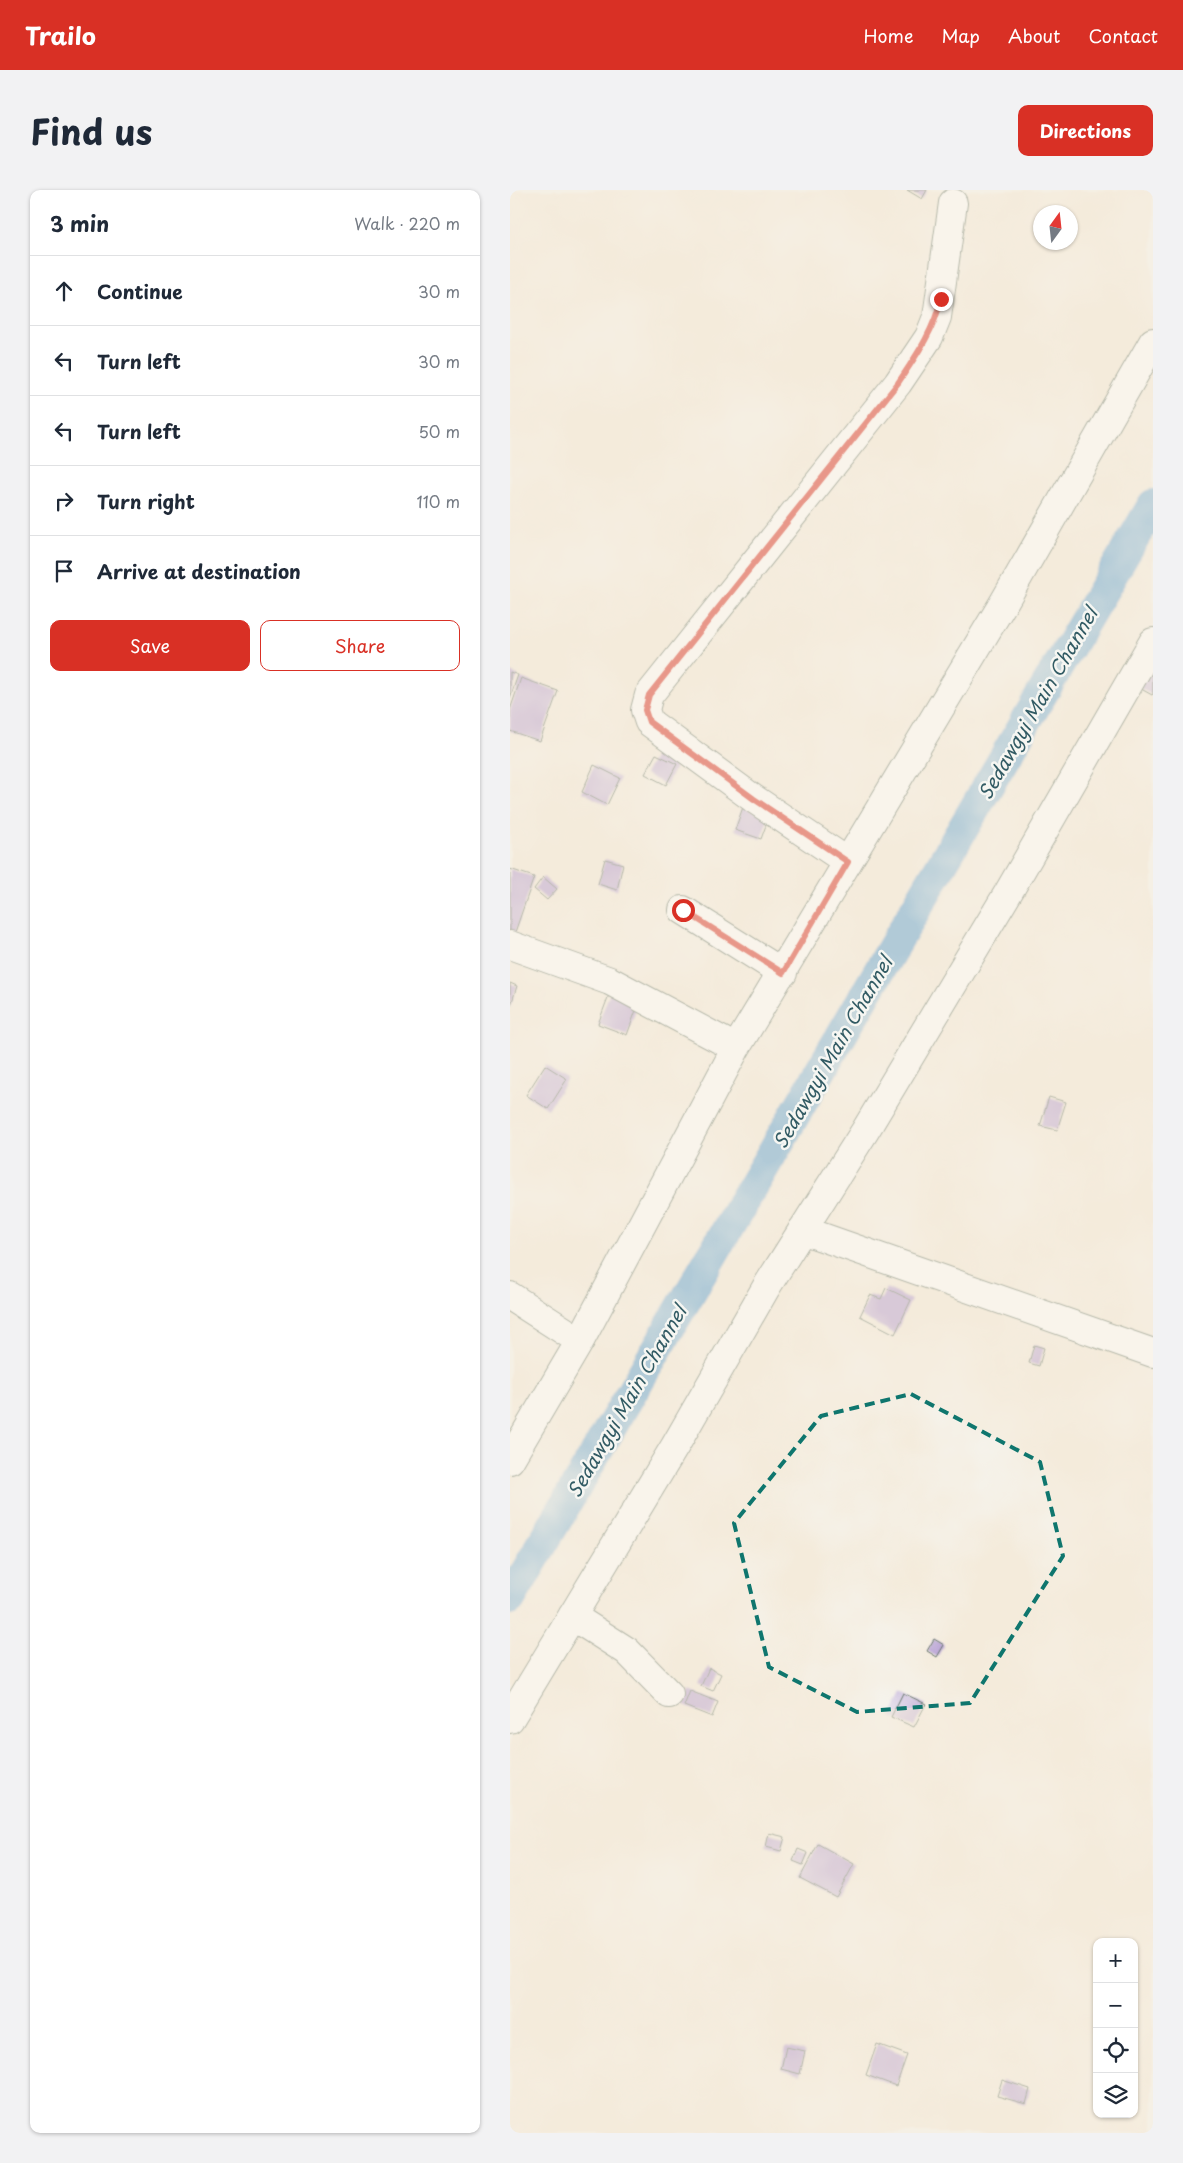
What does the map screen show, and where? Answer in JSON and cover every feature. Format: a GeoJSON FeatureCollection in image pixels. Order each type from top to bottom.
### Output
{"type":"FeatureCollection","features":[{"type":"Feature","properties":{"kind":"street"},"geometry":{"type":"LineString","coordinates":[[848,862],[754,799],[649,722],[645,710],[649,695],[898,383],[929,337],[937,317],[941,299],[953,203]]}},
{"type":"Feature","properties":{"kind":"street"},"geometry":{"type":"LineString","coordinates":[[510,1460],[580,1341],[736,1048],[783,973],[1004,602],[1153,342]]}},
{"type":"Feature","properties":{"kind":"street"},"geometry":{"type":"LineString","coordinates":[[510,1719],[676,1446],[766,1286],[865,1131],[987,928],[1153,642]]}},
{"type":"Feature","properties":{"kind":"street"},"geometry":{"type":"LineString","coordinates":[[683,910],[783,973]]}},
{"type":"Feature","properties":{"kind":"street"},"geometry":{"type":"LineString","coordinates":[[510,945],[610,981],[736,1048]]}},
{"type":"Feature","properties":{"kind":"street"},"geometry":{"type":"LineString","coordinates":[[802,1230],[1153,1353]]}},
{"type":"Feature","properties":{"kind":"street"},"geometry":{"type":"LineString","coordinates":[[510,1296],[580,1341]]}},
{"type":"Feature","properties":{"kind":"street"},"geometry":{"type":"LineString","coordinates":[[572,1616],[627,1652],[669,1694]]}},
{"type":"Feature","properties":{"kind":"highlighted area"},"geometry":{"type":"Polygon","coordinates":[[[911,1394],[1040,1462],[1063,1556],[970,1703],[857,1712],[769,1667],[734,1523],[821,1416],[911,1394]]]}},
{"type":"Feature","properties":{"kind":"building"},"geometry":{"type":"Polygon","coordinates":[[[907,190],[927,190],[922,199],[907,190]]]}},
{"type":"Feature","properties":{"kind":"building"},"geometry":{"type":"Polygon","coordinates":[[[1153,662],[1153,694],[1152,695],[1134,685],[1153,662]]]}},
{"type":"Feature","properties":{"kind":"building"},"geometry":{"type":"Polygon","coordinates":[[[510,672],[518,675],[510,698],[510,672]]]}},
{"type":"Feature","properties":{"kind":"building"},"geometry":{"type":"Polygon","coordinates":[[[521,678],[558,691],[540,741],[510,731],[510,710],[521,678]]]}},
{"type":"Feature","properties":{"kind":"building"},"geometry":{"type":"Polygon","coordinates":[[[656,754],[677,764],[666,785],[645,774],[656,754]]]}},
{"type":"Feature","properties":{"kind":"building"},"geometry":{"type":"Polygon","coordinates":[[[594,765],[620,778],[607,805],[582,792],[594,765]]]}},
{"type":"Feature","properties":{"kind":"building"},"geometry":{"type":"Polygon","coordinates":[[[743,807],[769,817],[761,839],[735,830],[743,807]]]}},
{"type":"Feature","properties":{"kind":"building"},"geometry":{"type":"Polygon","coordinates":[[[605,859],[623,864],[617,890],[598,884],[605,859]]]}},
{"type":"Feature","properties":{"kind":"building"},"geometry":{"type":"Polygon","coordinates":[[[510,869],[534,877],[513,938],[510,938],[510,869]]]}},
{"type":"Feature","properties":{"kind":"building"},"geometry":{"type":"Polygon","coordinates":[[[543,877],[557,889],[547,900],[534,889],[543,877]]]}},
{"type":"Feature","properties":{"kind":"building"},"geometry":{"type":"Polygon","coordinates":[[[510,983],[517,986],[510,1008],[510,983]]]}},
{"type":"Feature","properties":{"kind":"building"},"geometry":{"type":"Polygon","coordinates":[[[610,992],[639,1002],[627,1035],[598,1024],[610,992]]]}},
{"type":"Feature","properties":{"kind":"building"},"geometry":{"type":"Polygon","coordinates":[[[545,1065],[567,1079],[548,1109],[526,1095],[545,1065]]]}},
{"type":"Feature","properties":{"kind":"building"},"geometry":{"type":"Polygon","coordinates":[[[1049,1097],[1066,1102],[1057,1130],[1040,1126],[1049,1097]]]}},
{"type":"Feature","properties":{"kind":"building"},"geometry":{"type":"Polygon","coordinates":[[[886,1288],[911,1300],[895,1334],[860,1316],[870,1295],[881,1299],[886,1288]]]}},
{"type":"Feature","properties":{"kind":"building"},"geometry":{"type":"Polygon","coordinates":[[[1034,1345],[1044,1348],[1039,1366],[1029,1363],[1034,1345]]]}},
{"type":"Feature","properties":{"kind":"building"},"geometry":{"type":"Polygon","coordinates":[[[934,1639],[944,1645],[937,1657],[927,1651],[934,1639]]]}},
{"type":"Feature","properties":{"kind":"building"},"geometry":{"type":"Polygon","coordinates":[[[709,1668],[721,1674],[713,1691],[701,1686],[709,1668]]]}},
{"type":"Feature","properties":{"kind":"building"},"geometry":{"type":"Polygon","coordinates":[[[690,1691],[718,1702],[712,1717],[684,1706],[690,1691]]]}},
{"type":"Feature","properties":{"kind":"building"},"geometry":{"type":"Polygon","coordinates":[[[903,1693],[926,1704],[914,1727],[891,1717],[903,1693]]]}},
{"type":"Feature","properties":{"kind":"building"},"geometry":{"type":"Polygon","coordinates":[[[769,1833],[785,1837],[781,1851],[766,1847],[769,1833]]]}},
{"type":"Feature","properties":{"kind":"building"},"geometry":{"type":"Polygon","coordinates":[[[818,1844],[854,1864],[836,1897],[800,1878],[818,1844]]]}},
{"type":"Feature","properties":{"kind":"building"},"geometry":{"type":"Polygon","coordinates":[[[798,1849],[808,1853],[803,1865],[793,1861],[798,1849]]]}},
{"type":"Feature","properties":{"kind":"building"},"geometry":{"type":"Polygon","coordinates":[[[877,2044],[907,2055],[896,2086],[866,2075],[877,2044]]]}},
{"type":"Feature","properties":{"kind":"building"},"geometry":{"type":"Polygon","coordinates":[[[786,2047],[805,2051],[800,2074],[781,2069],[786,2047]]]}},
{"type":"Feature","properties":{"kind":"building"},"geometry":{"type":"Polygon","coordinates":[[[1002,2080],[1030,2089],[1026,2104],[997,2096],[1002,2080]]]}},
{"type":"Feature","properties":{"kind":"waterway","name":"Sedawgyi Main Channel"},"geometry":{"type":"LineString","coordinates":[[510,1599],[1153,505]]}},
{"type":"Feature","properties":{"kind":"route"},"geometry":{"type":"LineString","coordinates":[[683,910],[783,973],[848,862],[754,799],[649,722],[645,710],[649,695],[898,383],[929,337],[937,317],[941,299]]}}]}
